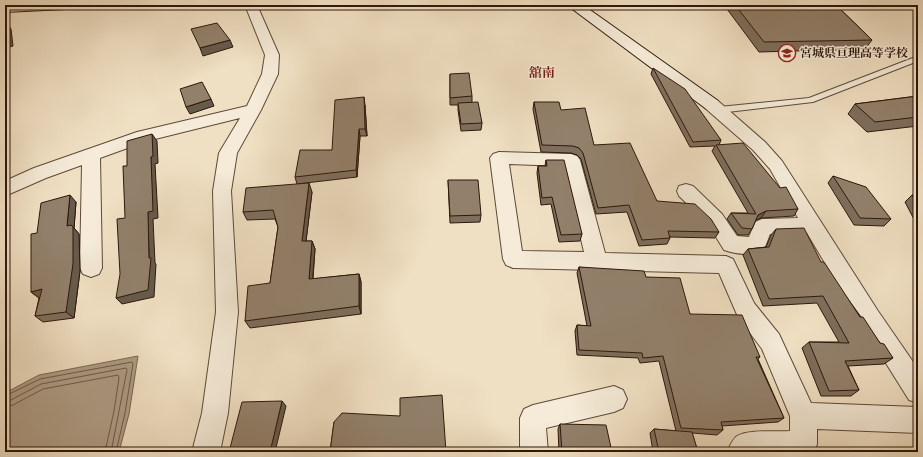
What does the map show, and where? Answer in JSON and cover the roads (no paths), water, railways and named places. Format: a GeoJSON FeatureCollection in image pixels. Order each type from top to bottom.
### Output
{"type":"FeatureCollection","features":[{"type":"Feature","properties":{"kind":"highway"},"geometry":{"type":"LineString","coordinates":[[5,8],[65,5]]}},
{"type":"Feature","properties":{"kind":"street"},"geometry":{"type":"LineString","coordinates":[[206,452],[215,413],[228,312],[222,191],[228,153],[253,110],[270,74],[272,55],[251,5]]}},
{"type":"Feature","properties":{"kind":"street"},"geometry":{"type":"LineString","coordinates":[[574,5],[715,107],[764,150],[776,165],[870,318],[918,391]]}},
{"type":"Feature","properties":{"kind":"street"},"geometry":{"type":"LineString","coordinates":[[5,189],[40,173],[143,136],[253,110]]}},
{"type":"Feature","properties":{"kind":"street"},"geometry":{"type":"LineString","coordinates":[[91,154],[92,268]]}},
{"type":"Feature","properties":{"kind":"street"},"geometry":{"type":"LineString","coordinates":[[597,261],[571,160],[499,158],[512,259],[597,261],[726,264],[746,310],[771,342],[803,416],[804,444],[746,446],[741,452]]}},
{"type":"Feature","properties":{"kind":"street"},"geometry":{"type":"LineString","coordinates":[[686,191],[715,219],[731,244],[756,246],[762,227],[812,225]]}},
{"type":"Feature","properties":{"kind":"street"},"geometry":{"type":"LineString","coordinates":[[534,452],[533,418],[614,399]]}},
{"type":"Feature","properties":{"kind":"street"},"geometry":{"type":"LineString","coordinates":[[803,416],[918,420]]}},
{"type":"Feature","properties":{"kind":"lane"},"geometry":{"type":"LineString","coordinates":[[715,107],[810,100],[918,58]]}},
{"type":"Feature","properties":{"kind":"water"},"geometry":{"type":"Polygon","coordinates":[[[138,356],[129,414],[119,452],[5,452],[5,393],[39,375],[138,356]]]}},
{"type":"Feature","properties":{"kind":"place","name":"宮城県亘理高等学校"},"geometry":{"type":"Point","coordinates":[787,53]}},
{"type":"Feature","properties":{"kind":"district","name":"舘南"},"geometry":{"type":"Point","coordinates":[542,72]}}]}
